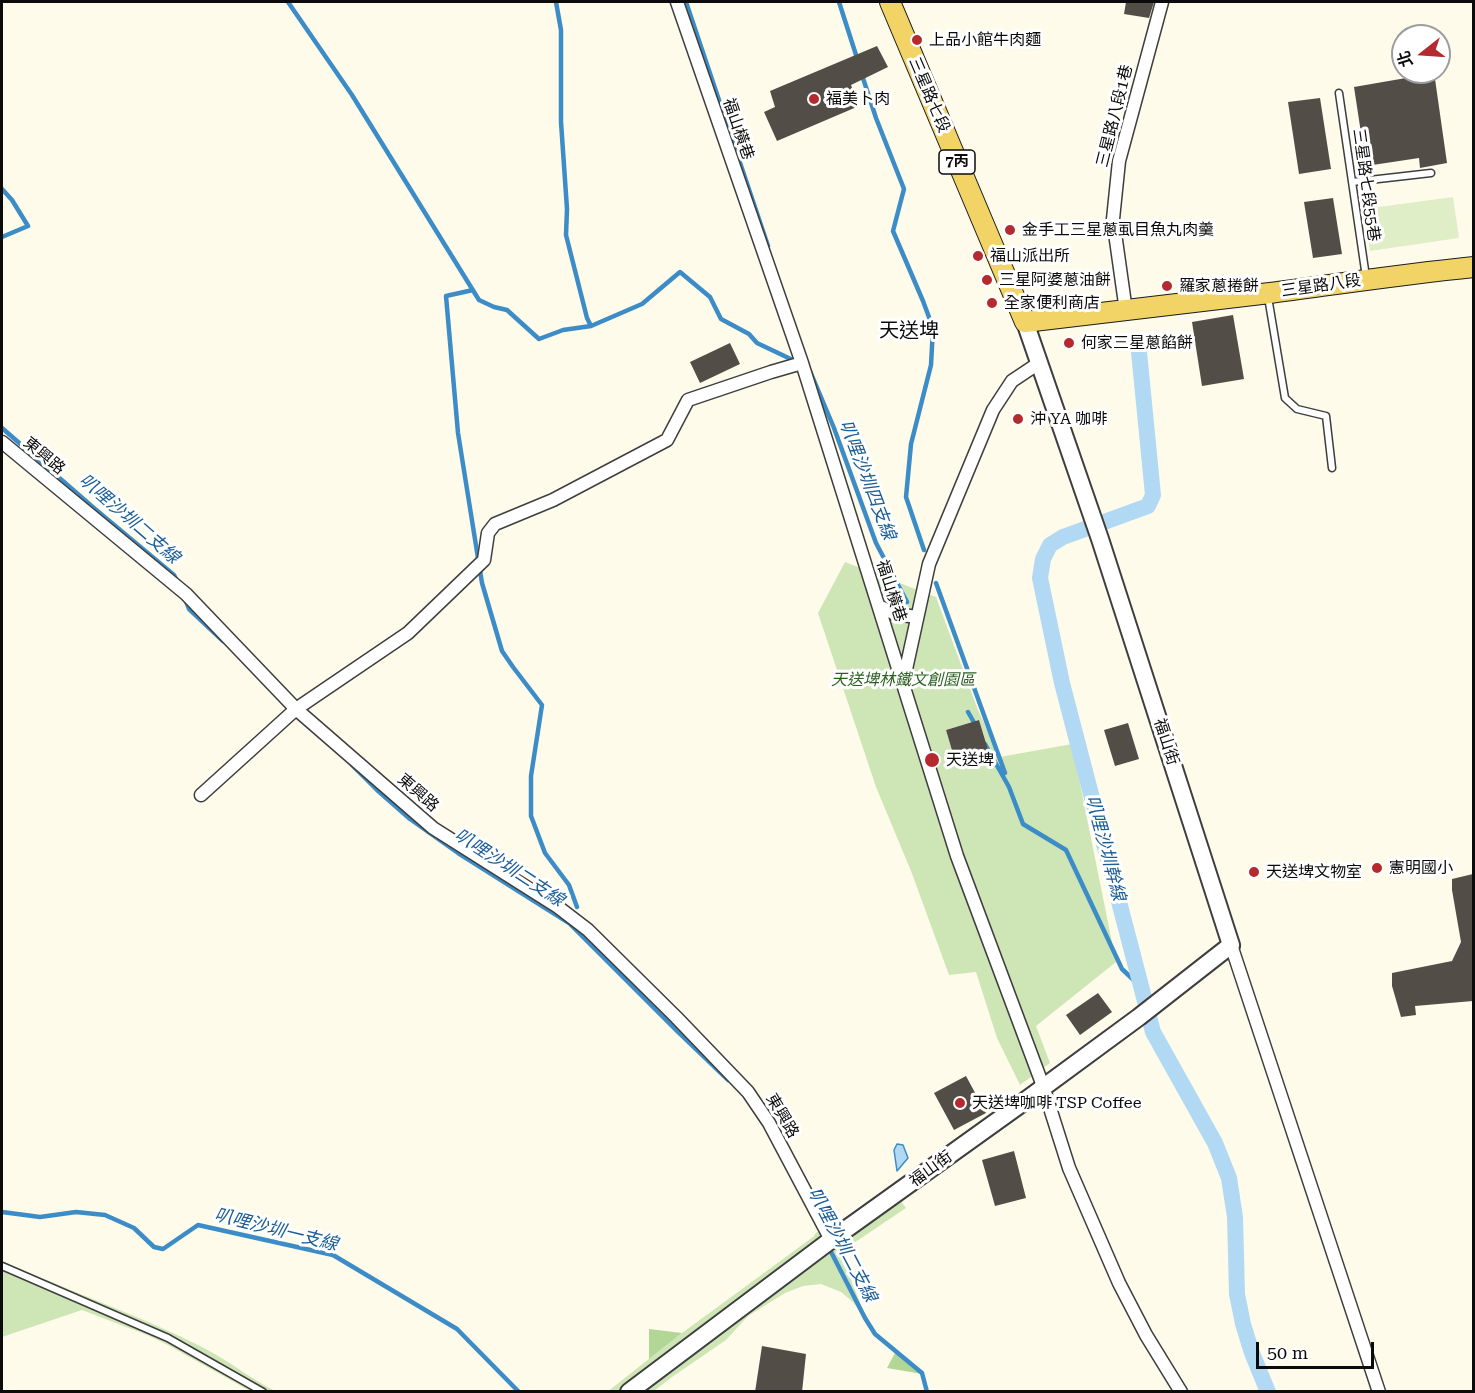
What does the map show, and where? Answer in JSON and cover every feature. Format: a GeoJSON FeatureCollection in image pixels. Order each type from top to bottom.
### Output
{"type":"FeatureCollection","features":[{"type":"Feature","properties":{"kind":"main road","name":"三星路七段"},"geometry":{"type":"LineString","coordinates":[[890,2],[1025,322]]}},
{"type":"Feature","properties":{"kind":"main road","name":"三星路八段"},"geometry":{"type":"LineString","coordinates":[[1025,322],[1267,293],[1400,274],[1473,267]]}},
{"type":"Feature","properties":{"kind":"street","name":"福山橫巷"},"geometry":{"type":"LineString","coordinates":[[677,2],[802,363],[957,856],[1043,1086]]}},
{"type":"Feature","properties":{"kind":"street","name":"三星路八段1巷"},"geometry":{"type":"LineString","coordinates":[[1126,311],[1113,219],[1119,161],[1162,2]]}},
{"type":"Feature","properties":{"kind":"street"},"geometry":{"type":"LineString","coordinates":[[903,684],[929,564],[993,410],[1012,381],[1039,363],[1025,322]]}},
{"type":"Feature","properties":{"kind":"street"},"geometry":{"type":"LineString","coordinates":[[201,795],[296,709],[408,633],[484,560],[488,533],[495,524],[553,500],[667,440],[688,400],[802,363]]}},
{"type":"Feature","properties":{"kind":"street","name":"福山街"},"geometry":{"type":"LineString","coordinates":[[1039,363],[1100,539],[1379,1392]]}},
{"type":"Feature","properties":{"kind":"street","name":"東興路"},"geometry":{"type":"LineString","coordinates":[[2,442],[186,594],[296,709],[433,828],[541,896],[588,930],[748,1092],[769,1123],[831,1240]]}},
{"type":"Feature","properties":{"kind":"street"},"geometry":{"type":"LineString","coordinates":[[879,606],[895,614],[917,617]]}},
{"type":"Feature","properties":{"kind":"street","name":"福山街"},"geometry":{"type":"LineString","coordinates":[[629,1392],[831,1240],[1139,1017],[1231,945]]}},
{"type":"Feature","properties":{"kind":"street"},"geometry":{"type":"LineString","coordinates":[[1043,1086],[1069,1168],[1119,1283],[1146,1335],[1181,1392]]}},
{"type":"Feature","properties":{"kind":"lane","name":"三星路七段55巷"},"geometry":{"type":"LineString","coordinates":[[1339,93],[1366,280]]}},
{"type":"Feature","properties":{"kind":"lane"},"geometry":{"type":"LineString","coordinates":[[1352,182],[1431,173]]}},
{"type":"Feature","properties":{"kind":"lane"},"geometry":{"type":"LineString","coordinates":[[1267,293],[1285,398],[1297,409],[1326,416],[1332,468]]}},
{"type":"Feature","properties":{"kind":"lane"},"geometry":{"type":"LineString","coordinates":[[2,1266],[168,1338],[263,1392]]}},
{"type":"Feature","properties":{"kind":"green space"},"geometry":{"type":"Polygon","coordinates":[[[1453,197],[1459,238],[1370,251],[1364,209],[1453,197]]]}},
{"type":"Feature","properties":{"kind":"green space","name":"天送埤林鐵文創園區"},"geometry":{"type":"Polygon","coordinates":[[[845,562],[936,597],[978,710],[1000,757],[1072,744],[1116,962],[1036,1026],[1050,1063],[1020,1085],[997,1038],[976,972],[949,975],[911,871],[876,787],[818,613],[845,562]],[[979,720],[946,730],[956,764],[989,753],[979,720]]]}},
{"type":"Feature","properties":{"kind":"green space"},"geometry":{"type":"Polygon","coordinates":[[[890,1187],[906,1208],[851,1245],[842,1256],[867,1321],[853,1302],[841,1292],[821,1284],[803,1286],[785,1293],[748,1316],[726,1340],[654,1391],[607,1392],[816,1233],[831,1223],[834,1227],[890,1187]]]}},
{"type":"Feature","properties":{"kind":"green space"},"geometry":{"type":"Polygon","coordinates":[[[2,1261],[176,1334],[210,1351],[275,1391],[250,1391],[166,1344],[82,1310],[2,1337],[2,1261]]]}},
{"type":"Feature","properties":{"kind":"green space"},"geometry":{"type":"Polygon","coordinates":[[[649,1329],[682,1333],[649,1359],[649,1329]]]}},
{"type":"Feature","properties":{"kind":"green space"},"geometry":{"type":"Polygon","coordinates":[[[895,1353],[910,1363],[922,1374],[887,1368],[895,1353]]]}},
{"type":"Feature","properties":{"kind":"water"},"geometry":{"type":"Polygon","coordinates":[[[897,1144],[903,1145],[908,1158],[897,1171],[894,1150],[897,1144]]]}},
{"type":"Feature","properties":{"kind":"building"},"geometry":{"type":"Polygon","coordinates":[[[1126,2],[1154,2],[1149,18],[1124,14],[1126,2]]]}},
{"type":"Feature","properties":{"kind":"building","name":"福美卜肉"},"geometry":{"type":"Polygon","coordinates":[[[877,46],[888,67],[851,85],[859,106],[777,141],[764,112],[775,107],[770,91],[877,46]]]}},
{"type":"Feature","properties":{"kind":"building"},"geometry":{"type":"Polygon","coordinates":[[[1391,81],[1391,84],[1436,84],[1447,163],[1420,168],[1419,158],[1366,166],[1354,87],[1391,81]]]}},
{"type":"Feature","properties":{"kind":"building"},"geometry":{"type":"Polygon","coordinates":[[[1320,98],[1331,169],[1299,174],[1288,102],[1320,98]]]}},
{"type":"Feature","properties":{"kind":"building"},"geometry":{"type":"Polygon","coordinates":[[[1333,198],[1342,254],[1313,258],[1304,202],[1333,198]]]}},
{"type":"Feature","properties":{"kind":"building"},"geometry":{"type":"Polygon","coordinates":[[[1233,315],[1244,379],[1202,386],[1192,322],[1233,315]]]}},
{"type":"Feature","properties":{"kind":"building"},"geometry":{"type":"Polygon","coordinates":[[[730,343],[740,364],[700,383],[690,362],[730,343]]]}},
{"type":"Feature","properties":{"kind":"building"},"geometry":{"type":"Polygon","coordinates":[[[979,720],[989,753],[956,764],[946,730],[979,720]]]}},
{"type":"Feature","properties":{"kind":"building"},"geometry":{"type":"Polygon","coordinates":[[[1128,723],[1139,759],[1115,766],[1104,730],[1128,723]]]}},
{"type":"Feature","properties":{"kind":"building"},"geometry":{"type":"Polygon","coordinates":[[[1473,874],[1473,1001],[1415,1006],[1416,1015],[1401,1017],[1392,986],[1392,973],[1452,961],[1461,942],[1452,879],[1473,874]]]}},
{"type":"Feature","properties":{"kind":"building"},"geometry":{"type":"Polygon","coordinates":[[[1098,993],[1112,1012],[1080,1035],[1066,1015],[1098,993]]]}},
{"type":"Feature","properties":{"kind":"building","name":"天送埤咖啡 TSP Coffee"},"geometry":{"type":"Polygon","coordinates":[[[966,1076],[986,1113],[954,1130],[934,1093],[966,1076]]]}},
{"type":"Feature","properties":{"kind":"building"},"geometry":{"type":"Polygon","coordinates":[[[1014,1151],[1026,1198],[995,1206],[982,1160],[1014,1151]]]}},
{"type":"Feature","properties":{"kind":"building"},"geometry":{"type":"Polygon","coordinates":[[[762,1346],[806,1354],[802,1392],[755,1392],[762,1346]]]}},
{"type":"Feature","properties":{"kind":"waterway"},"geometry":{"type":"LineString","coordinates":[[288,2],[352,95],[479,300],[507,310],[539,339],[563,330],[591,326]]}},
{"type":"Feature","properties":{"kind":"waterway"},"geometry":{"type":"LineString","coordinates":[[556,2],[561,30],[561,122],[567,209],[566,235],[591,326],[642,304],[680,272],[710,297],[721,319],[749,334],[757,343],[797,362]]}},
{"type":"Feature","properties":{"kind":"waterway"},"geometry":{"type":"LineString","coordinates":[[686,2],[768,246]]}},
{"type":"Feature","properties":{"kind":"waterway"},"geometry":{"type":"LineString","coordinates":[[839,2],[857,58]]}},
{"type":"Feature","properties":{"kind":"waterway"},"geometry":{"type":"LineString","coordinates":[[862,75],[904,189],[893,231],[933,328],[931,365],[911,444],[906,497],[924,550]]}},
{"type":"Feature","properties":{"kind":"waterway"},"geometry":{"type":"LineString","coordinates":[[2,189],[12,200],[28,226],[2,237]]}},
{"type":"Feature","properties":{"kind":"waterway"},"geometry":{"type":"LineString","coordinates":[[473,290],[446,296],[458,433],[482,583],[502,651],[542,705],[531,776],[531,816],[545,853],[569,885],[577,907]]}},
{"type":"Feature","properties":{"kind":"waterway","name":"叭哩沙圳幹線"},"geometry":{"type":"LineString","coordinates":[[1139,352],[1153,495],[1148,506],[1063,537],[1050,545],[1043,559],[1040,578],[1062,683],[1153,1032],[1215,1143],[1229,1178],[1235,1217],[1237,1294],[1252,1353],[1268,1392]]}},
{"type":"Feature","properties":{"kind":"waterway","name":"叭哩沙圳四支線"},"geometry":{"type":"LineString","coordinates":[[810,371],[834,428],[876,543],[907,602]]}},
{"type":"Feature","properties":{"kind":"waterway","name":"叭哩沙圳二支線"},"geometry":{"type":"LineString","coordinates":[[2,428],[174,575],[178,583]]}},
{"type":"Feature","properties":{"kind":"waterway"},"geometry":{"type":"LineString","coordinates":[[936,583],[1005,773]]}},
{"type":"Feature","properties":{"kind":"waterway","name":"叭哩沙圳二支線"},"geometry":{"type":"LineString","coordinates":[[185,599],[189,609],[223,641]]}},
{"type":"Feature","properties":{"kind":"waterway","name":"叭哩沙圳四支線"},"geometry":{"type":"LineString","coordinates":[[968,712],[976,726]]}},
{"type":"Feature","properties":{"kind":"waterway","name":"叭哩沙圳四支線"},"geometry":{"type":"LineString","coordinates":[[985,744],[1009,787],[1023,824],[1066,850],[1122,969],[1141,987]]}},
{"type":"Feature","properties":{"kind":"waterway","name":"叭哩沙圳二支線"},"geometry":{"type":"LineString","coordinates":[[352,765],[410,819],[458,853],[569,923],[728,1080]]}},
{"type":"Feature","properties":{"kind":"waterway","name":"叭哩沙圳一支線"},"geometry":{"type":"LineString","coordinates":[[2,1212],[40,1217],[76,1212],[105,1215],[134,1228],[154,1247],[163,1249],[198,1225],[333,1255],[457,1329],[519,1392]]}},
{"type":"Feature","properties":{"kind":"waterway","name":"叭哩沙圳二支線"},"geometry":{"type":"LineString","coordinates":[[828,1246],[875,1334],[922,1373],[927,1392]]}},
{"type":"Feature","properties":{"kind":"place","name":"上品小館牛肉麵"},"geometry":{"type":"Point","coordinates":[917,40]}},
{"type":"Feature","properties":{"kind":"place","name":"福美卜肉"},"geometry":{"type":"Point","coordinates":[814,99]}},
{"type":"Feature","properties":{"kind":"place","name":"金手工三星蔥虱目魚丸肉羹"},"geometry":{"type":"Point","coordinates":[1010,230]}},
{"type":"Feature","properties":{"kind":"place","name":"福山派出所"},"geometry":{"type":"Point","coordinates":[978,256]}},
{"type":"Feature","properties":{"kind":"place","name":"三星阿婆蔥油餅"},"geometry":{"type":"Point","coordinates":[987,280]}},
{"type":"Feature","properties":{"kind":"place","name":"羅家蔥捲餅"},"geometry":{"type":"Point","coordinates":[1167,286]}},
{"type":"Feature","properties":{"kind":"place","name":"全家便利商店"},"geometry":{"type":"Point","coordinates":[992,303]}},
{"type":"Feature","properties":{"kind":"place","name":"何家三星蔥餡餅"},"geometry":{"type":"Point","coordinates":[1069,343]}},
{"type":"Feature","properties":{"kind":"place","name":"沖 YA 咖啡"},"geometry":{"type":"Point","coordinates":[1018,419]}},
{"type":"Feature","properties":{"kind":"place","name":"天送埤"},"geometry":{"type":"Point","coordinates":[932,760]}},
{"type":"Feature","properties":{"kind":"place","name":"憲明國小"},"geometry":{"type":"Point","coordinates":[1377,868]}},
{"type":"Feature","properties":{"kind":"place","name":"天送埤文物室"},"geometry":{"type":"Point","coordinates":[1254,872]}},
{"type":"Feature","properties":{"kind":"place","name":"天送埤咖啡 TSP Coffee"},"geometry":{"type":"Point","coordinates":[960,1103]}},
{"type":"Feature","properties":{"kind":"district","name":"天送埤"},"geometry":{"type":"Point","coordinates":[909,331]}}]}
